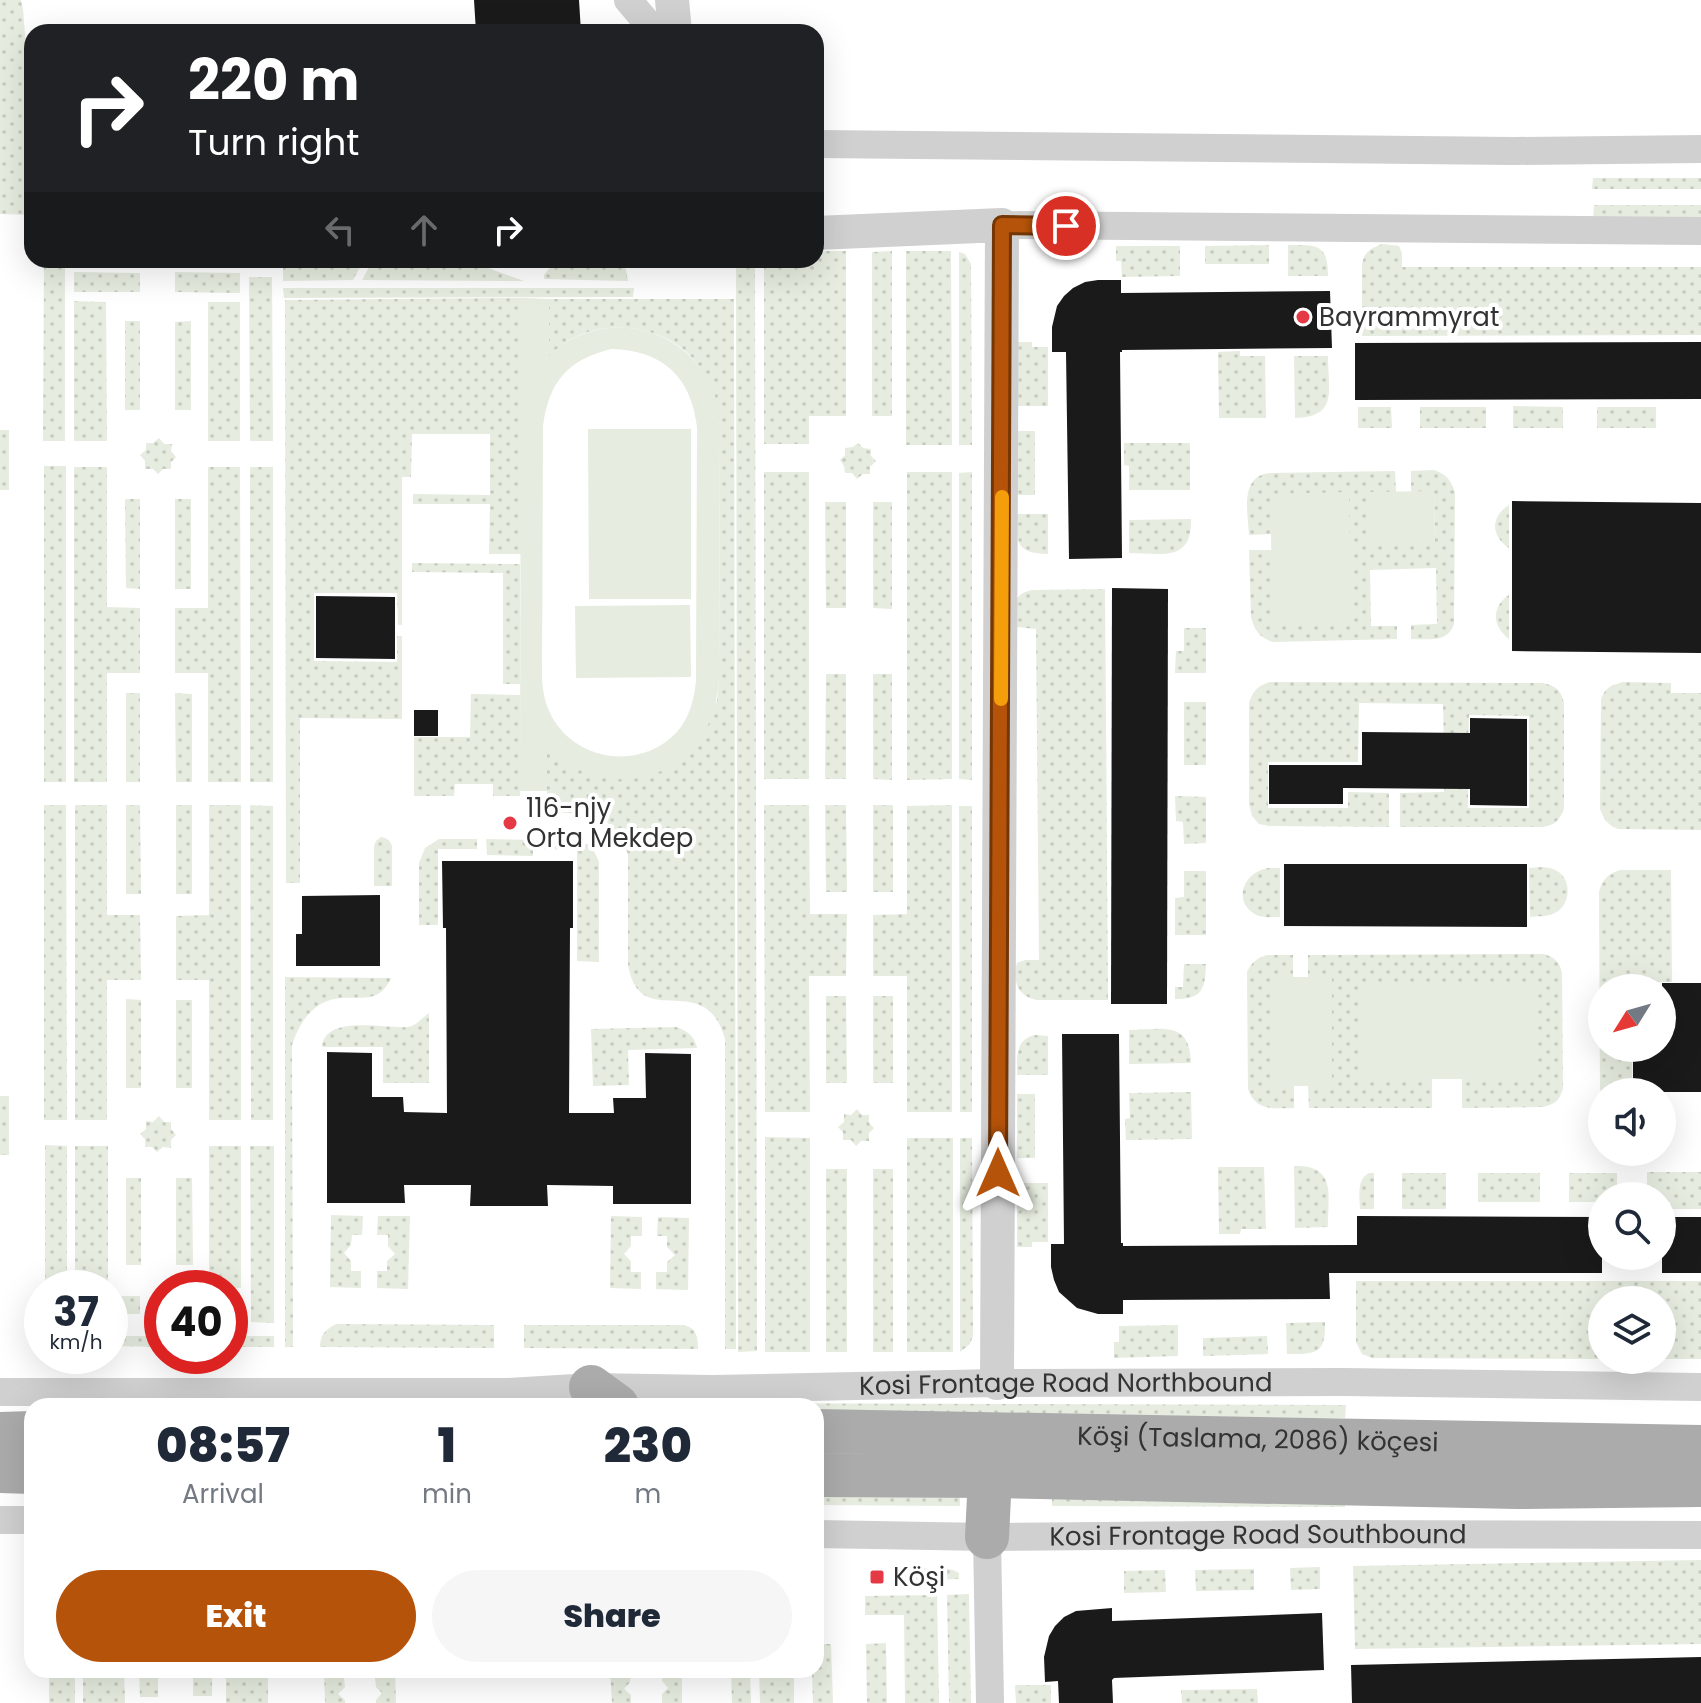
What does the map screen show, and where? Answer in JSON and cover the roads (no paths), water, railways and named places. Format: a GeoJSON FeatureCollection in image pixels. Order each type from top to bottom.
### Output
{"type":"FeatureCollection","features":[{"type":"Feature","properties":{"kind":"main road","name":"Köşi (Taslama, 2086) köçesi"},"geometry":{"type":"LineString","coordinates":[[824,1431],[1701,1447]]}},
{"type":"Feature","properties":{"kind":"main road"},"geometry":{"type":"LineString","coordinates":[[0,1434],[24,1433]]}},
{"type":"Feature","properties":{"kind":"main road"},"geometry":{"type":"LineString","coordinates":[[0,1471],[24,1472]]}},
{"type":"Feature","properties":{"kind":"main road","name":"Köşi (Taslama, 2086) köçesi"},"geometry":{"type":"LineString","coordinates":[[824,1475],[1517,1487],[1701,1485]]}},
{"type":"Feature","properties":{"kind":"main road"},"geometry":{"type":"LineString","coordinates":[[987,1537],[990,1476]]}},
{"type":"Feature","properties":{"kind":"street"},"geometry":{"type":"LineString","coordinates":[[628,0],[648,24]]}},
{"type":"Feature","properties":{"kind":"street"},"geometry":{"type":"LineString","coordinates":[[672,0],[674,24]]}},
{"type":"Feature","properties":{"kind":"street"},"geometry":{"type":"LineString","coordinates":[[824,144],[1482,151],[1701,149]]}},
{"type":"Feature","properties":{"kind":"street"},"geometry":{"type":"LineString","coordinates":[[997,1383],[1002,225]]}},
{"type":"Feature","properties":{"kind":"street"},"geometry":{"type":"LineString","coordinates":[[824,233],[1002,225],[1701,231]]}},
{"type":"Feature","properties":{"kind":"street","name":"Kosi Frontage Road Northbound"},"geometry":{"type":"LineString","coordinates":[[0,1392],[508,1392],[604,1396],[713,1389],[997,1383],[1343,1382],[1701,1387]]}},
{"type":"Feature","properties":{"kind":"street"},"geometry":{"type":"LineString","coordinates":[[0,1520],[24,1520]]}},
{"type":"Feature","properties":{"kind":"street","name":"Kosi Frontage Road Southbound"},"geometry":{"type":"LineString","coordinates":[[824,1534],[987,1537],[1701,1535]]}},
{"type":"Feature","properties":{"kind":"street"},"geometry":{"type":"LineString","coordinates":[[987,1537],[990,1703]]}},
{"type":"Feature","properties":{"kind":"place","name":"Bayrammyrat"},"geometry":{"type":"Point","coordinates":[1303,317]}},
{"type":"Feature","properties":{"kind":"place","name":"116-njy Orta Mekdep"},"geometry":{"type":"Point","coordinates":[510,823]}},
{"type":"Feature","properties":{"kind":"place","name":"Köşi"},"geometry":{"type":"Point","coordinates":[877,1577]}}]}
